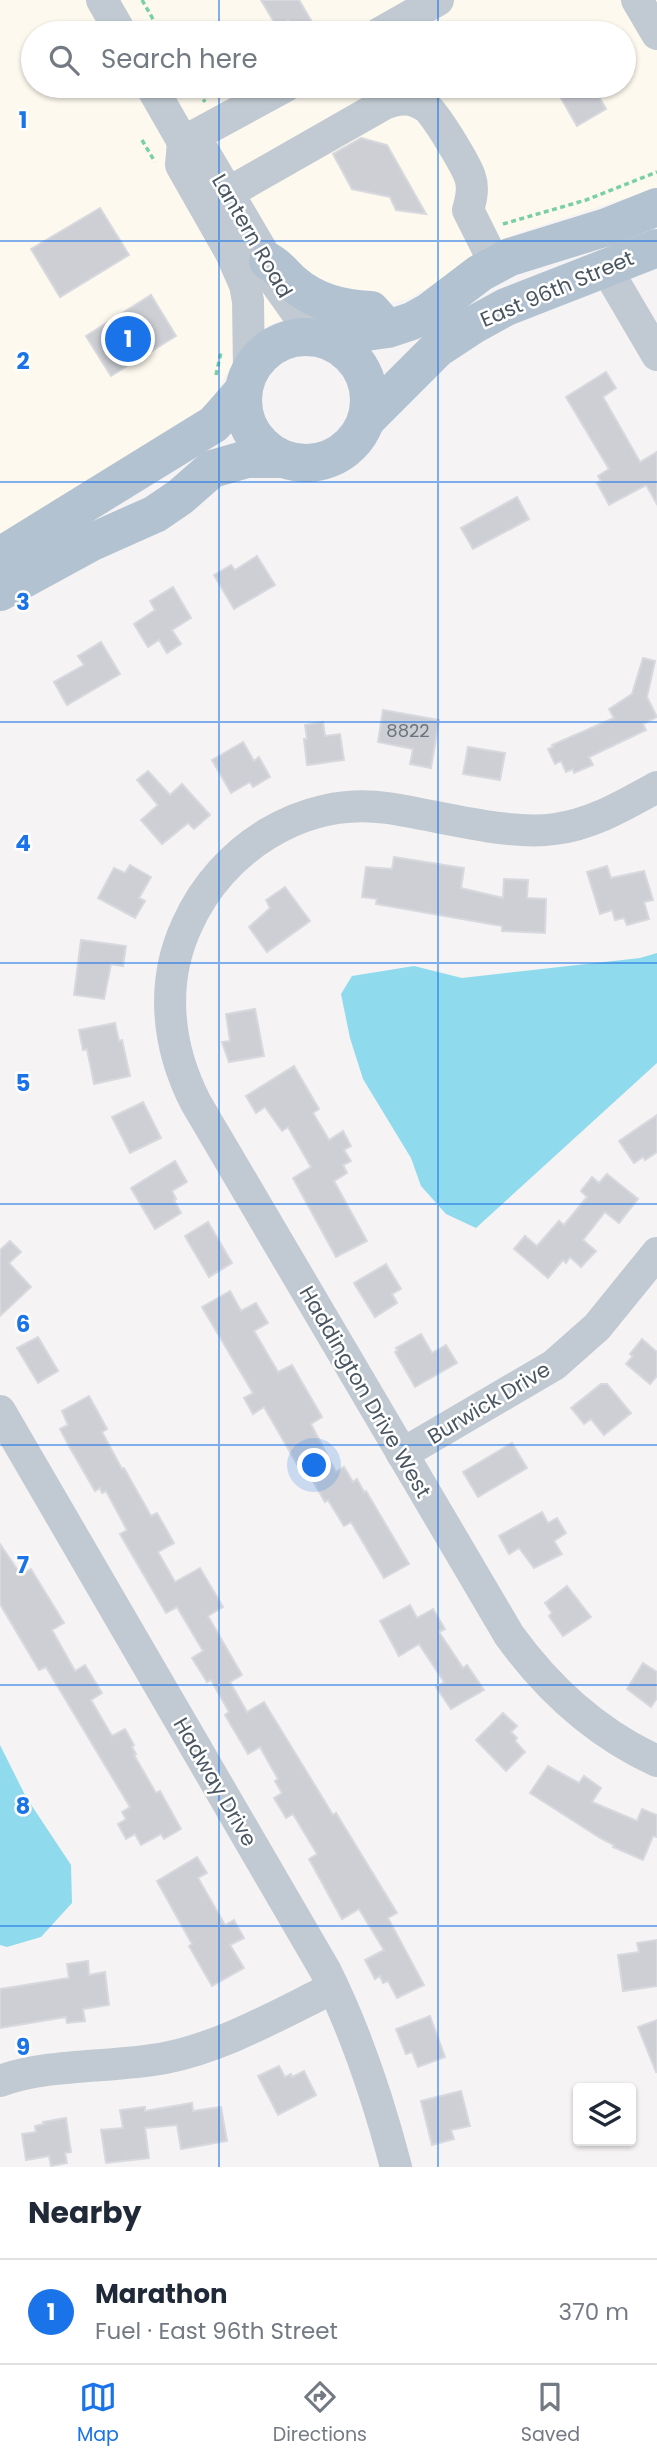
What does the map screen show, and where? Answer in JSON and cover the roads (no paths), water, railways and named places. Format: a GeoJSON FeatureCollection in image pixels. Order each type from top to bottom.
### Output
{"type":"FeatureCollection","features":[{"type":"Feature","properties":{"kind":"main road","name":"East 96th Street"},"geometry":{"type":"LineString","coordinates":[[318,337],[388,329],[412,321],[495,264],[533,249],[607,227],[657,207]]}},
{"type":"Feature","properties":{"kind":"main road","name":"East 96th Street"},"geometry":{"type":"LineString","coordinates":[[367,419],[423,362],[463,331],[506,307],[657,248]]}},
{"type":"Feature","properties":{"kind":"main road"},"geometry":{"type":"LineString","coordinates":[[268,261],[311,295],[340,307],[371,310],[388,329]]}},
{"type":"Feature","properties":{"kind":"main road"},"geometry":{"type":"LineString","coordinates":[[0,556],[214,424],[232,374],[280,342],[300,336],[318,337],[341,346],[356,360],[366,378],[370,398],[367,419],[358,437],[343,452],[324,461],[303,463],[283,459],[247,459],[223,464],[155,514],[90,543],[0,592]]}},
{"type":"Feature","properties":{"kind":"main road"},"geometry":{"type":"LineString","coordinates":[[232,374],[251,432],[264,448],[283,459]]}},
{"type":"Feature","properties":{"kind":"street"},"geometry":{"type":"LineString","coordinates":[[102,0],[114,21]]}},
{"type":"Feature","properties":{"kind":"street"},"geometry":{"type":"LineString","coordinates":[[401,21],[438,0]]}},
{"type":"Feature","properties":{"kind":"street"},"geometry":{"type":"LineString","coordinates":[[637,0],[657,34]]}},
{"type":"Feature","properties":{"kind":"street","name":"Lantern Road"},"geometry":{"type":"LineString","coordinates":[[158,98],[183,142],[181,165],[231,253],[245,285],[248,301],[232,374]]}},
{"type":"Feature","properties":{"kind":"street"},"geometry":{"type":"LineString","coordinates":[[183,142],[264,98]]}},
{"type":"Feature","properties":{"kind":"street"},"geometry":{"type":"LineString","coordinates":[[228,193],[384,104],[402,99],[410,100],[430,110],[470,177],[472,198],[468,210],[495,264]]}},
{"type":"Feature","properties":{"kind":"street","name":"Lantern Road"},"geometry":{"type":"LineString","coordinates":[[183,142],[204,152],[268,261],[270,275],[318,337]]}},
{"type":"Feature","properties":{"kind":"street"},"geometry":{"type":"LineString","coordinates":[[606,268],[657,355]]}},
{"type":"Feature","properties":{"kind":"street","name":"Haddington Drive West"},"geometry":{"type":"LineString","coordinates":[[657,787],[610,813],[582,824],[554,829],[524,830],[383,807],[346,807],[318,812],[282,825],[258,839],[222,870],[194,908],[182,934],[173,964],[170,1001],[175,1049],[188,1086],[499,1620],[551,1687],[587,1719],[618,1740],[657,1760]]}},
{"type":"Feature","properties":{"kind":"street","name":"Burwick Drive"},"geometry":{"type":"LineString","coordinates":[[402,1454],[554,1365],[597,1327],[657,1253]]}},
{"type":"Feature","properties":{"kind":"street","name":"Hadway Drive"},"geometry":{"type":"LineString","coordinates":[[0,1411],[334,1988],[370,2075],[396,2167]]}},
{"type":"Feature","properties":{"kind":"street"},"geometry":{"type":"LineString","coordinates":[[0,2081],[35,2073],[181,2055],[224,2041],[334,1988]]}},
{"type":"Feature","properties":{"kind":"water"},"geometry":{"type":"Polygon","coordinates":[[[657,953],[657,1063],[476,1228],[446,1214],[421,1186],[411,1158],[363,1079],[350,1038],[341,994],[352,976],[414,966],[462,978],[640,958],[657,953]]]}},
{"type":"Feature","properties":{"kind":"water"},"geometry":{"type":"Polygon","coordinates":[[[0,1745],[26,1797],[71,1865],[72,1903],[41,1937],[7,1947],[0,1945],[0,1745]]]}},
{"type":"Feature","properties":{"kind":"place","name":"Marathon"},"geometry":{"type":"Point","coordinates":[128,339]}}]}
